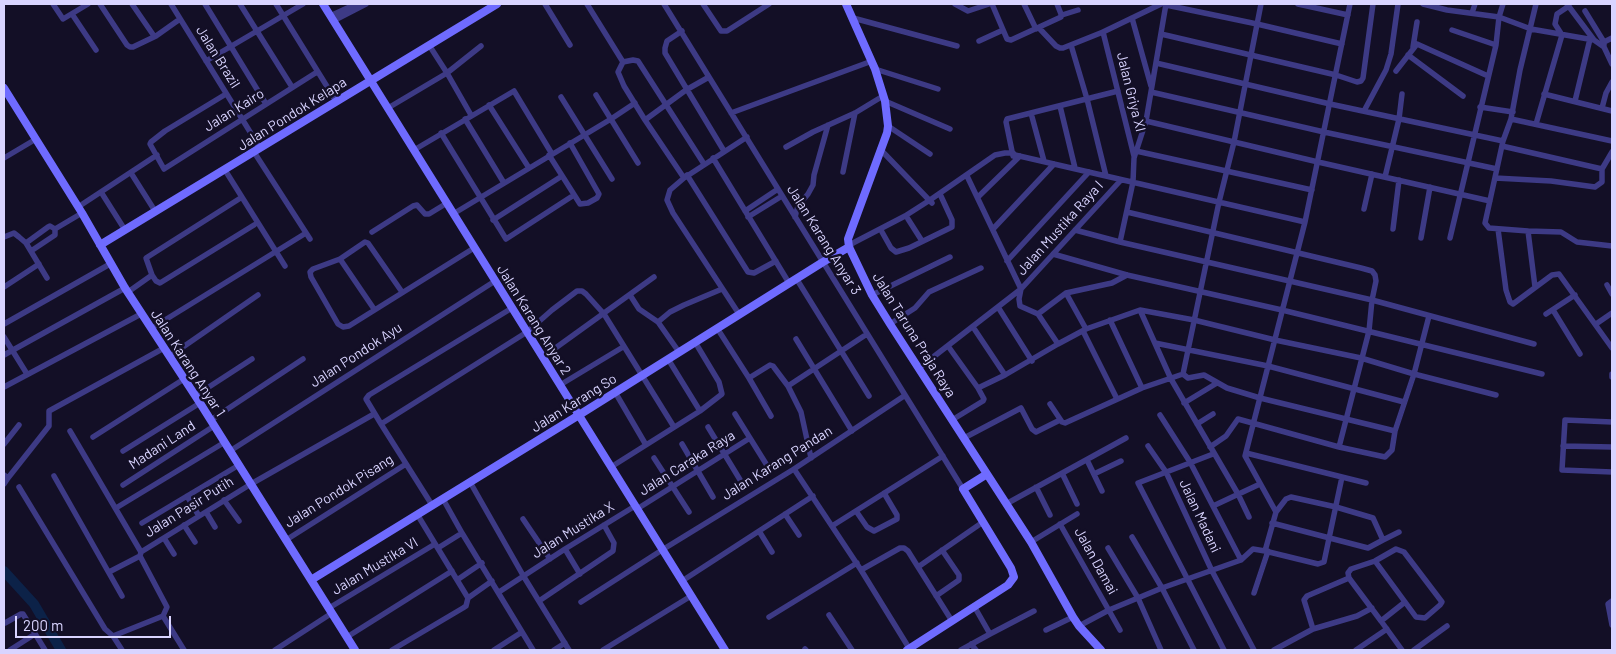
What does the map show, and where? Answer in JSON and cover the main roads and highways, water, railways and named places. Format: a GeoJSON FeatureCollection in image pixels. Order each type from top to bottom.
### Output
{"type":"FeatureCollection","features":[{"type":"Feature","properties":{"kind":"waterway"},"geometry":{"type":"LineString","coordinates":[[4,571],[34,604],[61,650]]}}]}
